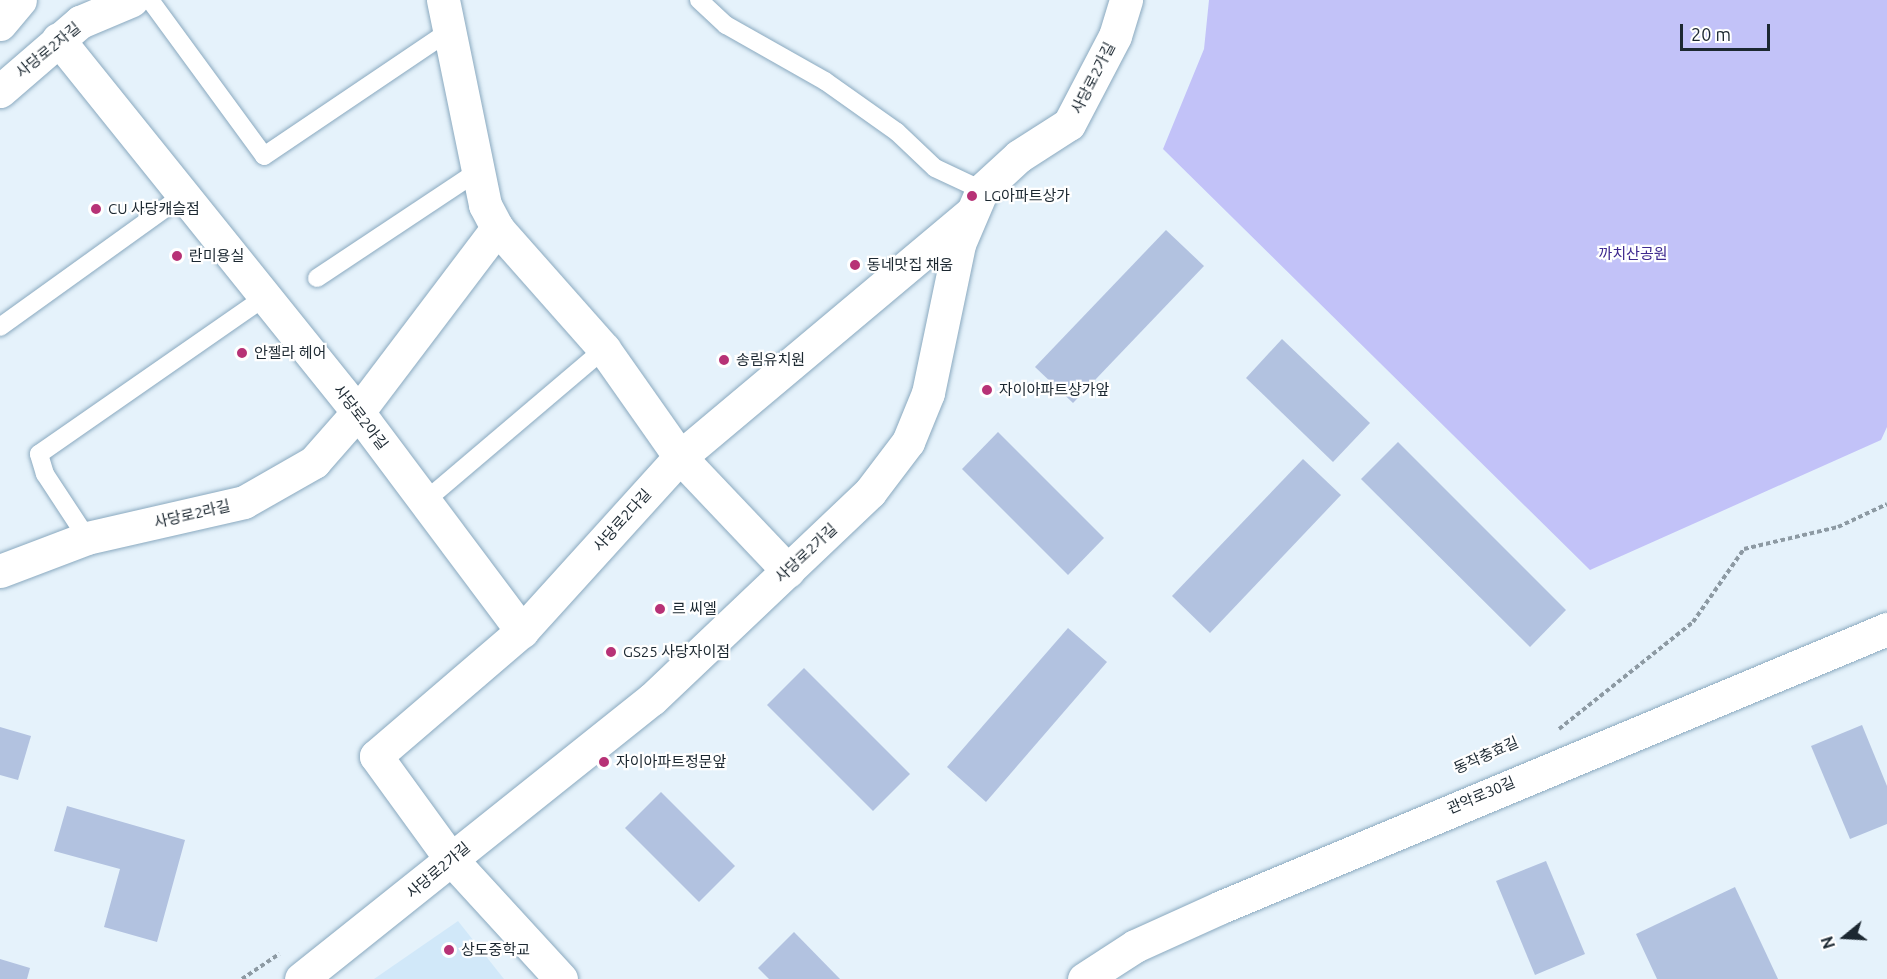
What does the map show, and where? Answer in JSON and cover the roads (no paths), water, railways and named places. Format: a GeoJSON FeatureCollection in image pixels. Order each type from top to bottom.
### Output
{"type":"FeatureCollection","features":[{"type":"Feature","properties":{"kind":"street"},"geometry":{"type":"LineString","coordinates":[[0,24],[20,0]]}},
{"type":"Feature","properties":{"kind":"street","name":"사당로2자길"},"geometry":{"type":"LineString","coordinates":[[0,91],[76,20],[132,0]]}},
{"type":"Feature","properties":{"kind":"street","name":"사당로2가길"},"geometry":{"type":"LineString","coordinates":[[301,979],[652,699],[870,492],[908,442],[928,393],[959,244],[977,201],[1020,156],[1069,123],[1114,36],[1126,0]]}},
{"type":"Feature","properties":{"kind":"street"},"geometry":{"type":"LineString","coordinates":[[446,16],[485,205],[497,228],[604,349],[680,457],[788,571]]}},
{"type":"Feature","properties":{"kind":"street","name":"사당로2아길"},"geometry":{"type":"LineString","coordinates":[[76,20],[183,195],[358,412],[522,631]]}},
{"type":"Feature","properties":{"kind":"street","name":"사당로2다길"},"geometry":{"type":"LineString","coordinates":[[450,858],[376,756],[522,631],[680,457],[977,201]]}},
{"type":"Feature","properties":{"kind":"street","name":"사당로2라길"},"geometry":{"type":"LineString","coordinates":[[0,571],[87,538],[244,502],[314,462],[358,412],[497,228]]}},
{"type":"Feature","properties":{"kind":"street","name":"관악로30길"},"geometry":{"type":"LineString","coordinates":[[1084,979],[1135,946],[1221,907],[1887,628]]}},
{"type":"Feature","properties":{"kind":"street"},"geometry":{"type":"LineString","coordinates":[[450,858],[561,979]]}},
{"type":"Feature","properties":{"kind":"lane"},"geometry":{"type":"LineString","coordinates":[[150,0],[264,156],[446,16]]}},
{"type":"Feature","properties":{"kind":"lane"},"geometry":{"type":"LineString","coordinates":[[699,0],[726,25],[825,81],[897,132],[935,168],[977,201]]}},
{"type":"Feature","properties":{"kind":"lane"},"geometry":{"type":"LineString","coordinates":[[317,278],[478,171]]}},
{"type":"Feature","properties":{"kind":"lane"},"geometry":{"type":"LineString","coordinates":[[0,327],[183,195]]}},
{"type":"Feature","properties":{"kind":"lane"},"geometry":{"type":"LineString","coordinates":[[87,538],[45,474],[39,454],[265,297]]}},
{"type":"Feature","properties":{"kind":"lane"},"geometry":{"type":"LineString","coordinates":[[424,501],[604,349]]}},
{"type":"Feature","properties":{"kind":"place","name":"LG아파트상가"},"geometry":{"type":"Point","coordinates":[972,196]}},
{"type":"Feature","properties":{"kind":"place","name":"CU 사당캐슬점"},"geometry":{"type":"Point","coordinates":[96,209]}},
{"type":"Feature","properties":{"kind":"place","name":"란미용실"},"geometry":{"type":"Point","coordinates":[177,256]}},
{"type":"Feature","properties":{"kind":"place","name":"동네맛집 채움"},"geometry":{"type":"Point","coordinates":[855,265]}},
{"type":"Feature","properties":{"kind":"place","name":"안젤라 헤어"},"geometry":{"type":"Point","coordinates":[242,353]}},
{"type":"Feature","properties":{"kind":"place","name":"송림유치원"},"geometry":{"type":"Point","coordinates":[724,360]}},
{"type":"Feature","properties":{"kind":"place","name":"자이아파트상가앞"},"geometry":{"type":"Point","coordinates":[987,390]}},
{"type":"Feature","properties":{"kind":"place","name":"르 씨엘"},"geometry":{"type":"Point","coordinates":[660,609]}},
{"type":"Feature","properties":{"kind":"place","name":"GS25 사당자이점"},"geometry":{"type":"Point","coordinates":[611,652]}},
{"type":"Feature","properties":{"kind":"place","name":"자이아파트정문앞"},"geometry":{"type":"Point","coordinates":[604,762]}},
{"type":"Feature","properties":{"kind":"place","name":"상도중학교"},"geometry":{"type":"Point","coordinates":[449,950]}},
{"type":"Feature","properties":{"kind":"park label","name":"까치산공원"},"geometry":{"type":"Point","coordinates":[1633,254]}}]}
